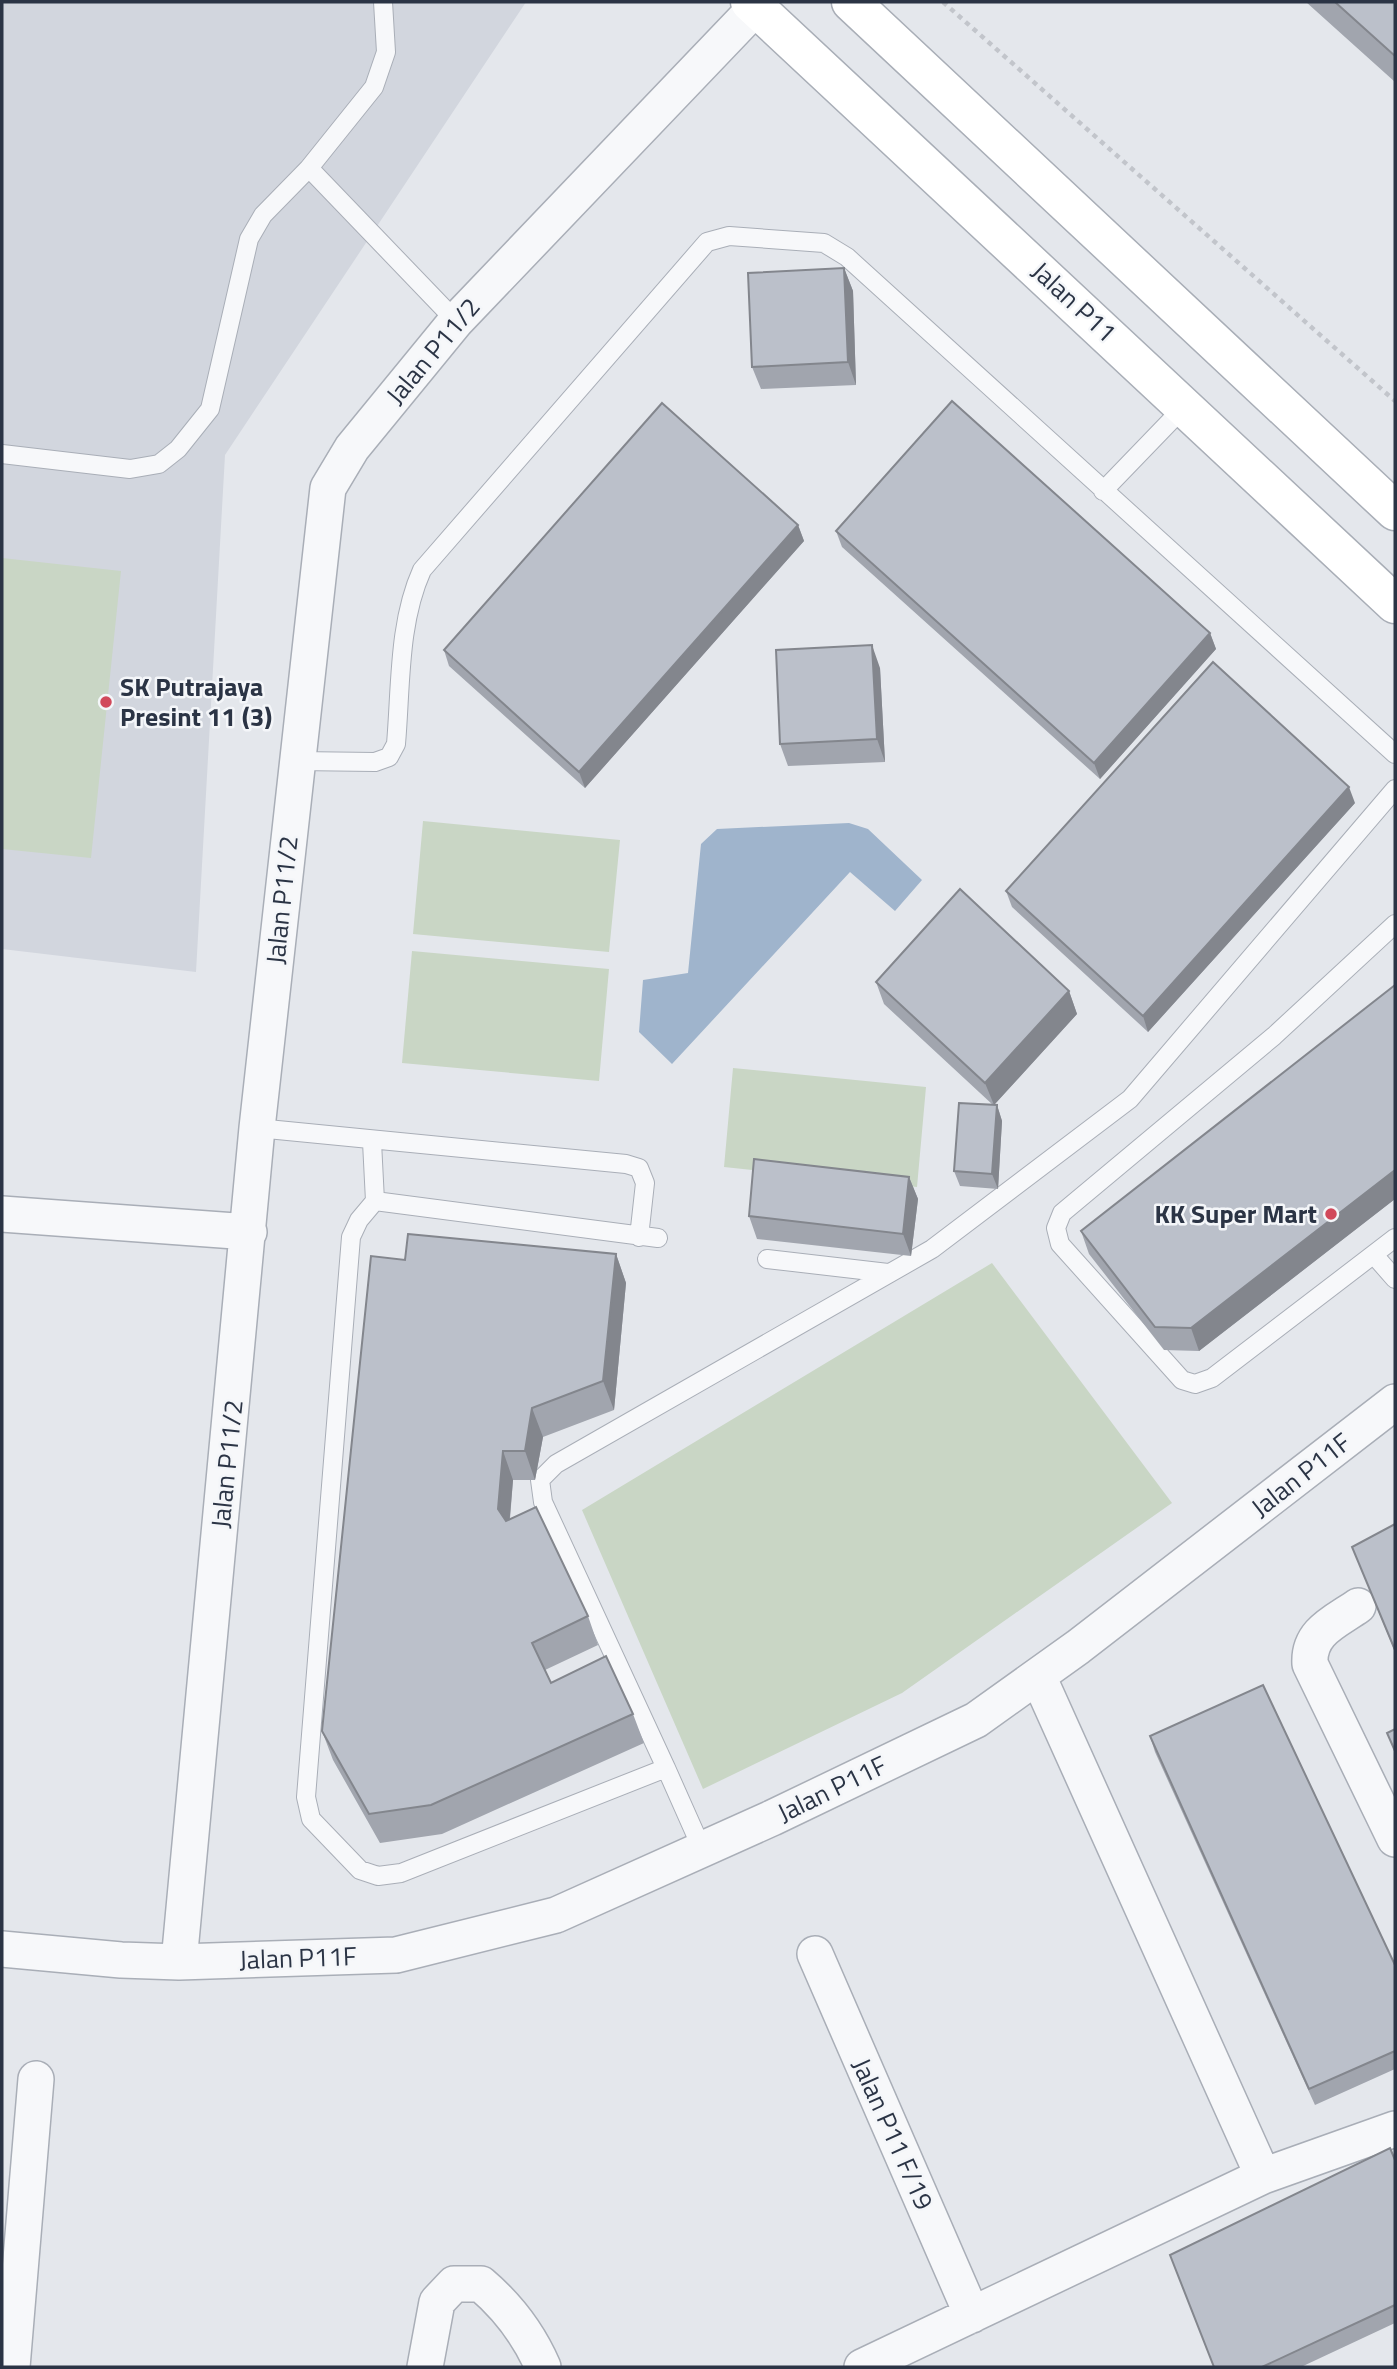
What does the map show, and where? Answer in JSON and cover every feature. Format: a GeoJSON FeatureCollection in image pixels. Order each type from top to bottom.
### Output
{"type":"FeatureCollection","features":[{"type":"Feature","properties":{"kind":"main road"},"geometry":{"type":"LineString","coordinates":[[851,2],[1395,511]]}},
{"type":"Feature","properties":{"kind":"main road","name":"Jalan P11"},"geometry":{"type":"LineString","coordinates":[[755,4],[1186,405],[1395,604]]}},
{"type":"Feature","properties":{"kind":"street","name":"Jalan P11/2"},"geometry":{"type":"LineString","coordinates":[[178,1962],[257,1128],[328,488],[352,448],[456,321],[755,4]]}},
{"type":"Feature","properties":{"kind":"street"},"geometry":{"type":"LineString","coordinates":[[2,1214],[249,1232]]}},
{"type":"Feature","properties":{"kind":"street","name":"Jalan P11F"},"geometry":{"type":"LineString","coordinates":[[2,1949],[121,1960],[178,1962],[396,1955],[556,1915],[976,1720],[1038,1676],[1395,1402]]}},
{"type":"Feature","properties":{"kind":"street"},"geometry":{"type":"LineString","coordinates":[[1358,1606],[1314,1637],[1309,1650],[1310,1664],[1395,1839]]}},
{"type":"Feature","properties":{"kind":"street"},"geometry":{"type":"LineString","coordinates":[[1038,1676],[1263,2176]]}},
{"type":"Feature","properties":{"kind":"street","name":"Jalan P11 F/19"},"geometry":{"type":"LineString","coordinates":[[815,1954],[972,2315]]}},
{"type":"Feature","properties":{"kind":"street"},"geometry":{"type":"LineString","coordinates":[[12,2367],[36,2079]]}},
{"type":"Feature","properties":{"kind":"street"},"geometry":{"type":"LineString","coordinates":[[862,2367],[1263,2176],[1395,2129]]}},
{"type":"Feature","properties":{"kind":"street"},"geometry":{"type":"LineString","coordinates":[[425,2367],[437,2302],[454,2284],[481,2284],[499,2299],[532,2343],[543,2367]]}},
{"type":"Feature","properties":{"kind":"lane"},"geometry":{"type":"LineString","coordinates":[[2,454],[130,469],[159,464],[178,449],[210,409],[249,239],[263,215],[309,168],[374,88],[386,52],[383,2]]}},
{"type":"Feature","properties":{"kind":"lane"},"geometry":{"type":"LineString","coordinates":[[309,168],[456,321]]}},
{"type":"Feature","properties":{"kind":"lane"},"geometry":{"type":"LineString","coordinates":[[297,761],[375,762],[389,757],[396,744],[407,619],[413,591],[422,570],[707,242],[729,236],[824,243],[847,257],[1395,754]]}},
{"type":"Feature","properties":{"kind":"lane"},"geometry":{"type":"LineString","coordinates":[[1103,491],[1186,405]]}},
{"type":"Feature","properties":{"kind":"lane"},"geometry":{"type":"LineString","coordinates":[[702,1849],[543,1502],[540,1480],[556,1464],[964,1227],[1130,1099],[1395,789]]}},
{"type":"Feature","properties":{"kind":"lane"},"geometry":{"type":"LineString","coordinates":[[1395,924],[1274,1036],[1062,1213],[1056,1227],[1060,1244],[1182,1380],[1195,1384],[1212,1378],[1395,1238]]}},
{"type":"Feature","properties":{"kind":"lane"},"geometry":{"type":"LineString","coordinates":[[257,1128],[339,1135],[372,1142],[626,1164],[639,1168],[645,1183],[639,1237]]}},
{"type":"Feature","properties":{"kind":"lane"},"geometry":{"type":"LineString","coordinates":[[372,1142],[375,1201],[359,1220],[351,1237],[306,1797],[311,1819],[360,1870],[378,1876],[401,1872],[666,1768]]}},
{"type":"Feature","properties":{"kind":"lane"},"geometry":{"type":"LineString","coordinates":[[375,1201],[658,1238]]}},
{"type":"Feature","properties":{"kind":"lane"},"geometry":{"type":"LineString","coordinates":[[1374,1255],[1395,1279]]}},
{"type":"Feature","properties":{"kind":"lane"},"geometry":{"type":"LineString","coordinates":[[767,1258],[888,1273]]}},
{"type":"Feature","properties":{"kind":"path"},"geometry":{"type":"LineString","coordinates":[[943,2],[1395,401]]}},
{"type":"Feature","properties":{"kind":"shaded area","name":"SK Putrajaya Presint 11 (3)"},"geometry":{"type":"Polygon","coordinates":[[[2,2],[526,2],[225,455],[196,972],[2,949],[2,2]]]}},
{"type":"Feature","properties":{"kind":"green space"},"geometry":{"type":"Polygon","coordinates":[[[2,558],[121,571],[91,858],[2,849],[2,558]]]}},
{"type":"Feature","properties":{"kind":"green space"},"geometry":{"type":"Polygon","coordinates":[[[423,821],[620,840],[609,952],[413,934],[423,821]]]}},
{"type":"Feature","properties":{"kind":"green space"},"geometry":{"type":"Polygon","coordinates":[[[412,951],[609,969],[599,1081],[402,1063],[412,951]]]}},
{"type":"Feature","properties":{"kind":"green space"},"geometry":{"type":"Polygon","coordinates":[[[733,1068],[926,1087],[917,1187],[724,1167],[733,1068]]]}},
{"type":"Feature","properties":{"kind":"green space"},"geometry":{"type":"Polygon","coordinates":[[[992,1263],[1172,1503],[902,1693],[703,1789],[582,1510],[992,1263]]]}},
{"type":"Feature","properties":{"kind":"water"},"geometry":{"type":"Polygon","coordinates":[[[849,823],[868,829],[922,880],[895,911],[850,872],[672,1064],[639,1032],[643,980],[688,973],[701,844],[717,829],[849,823]]]}},
{"type":"Feature","properties":{"kind":"building"},"geometry":{"type":"Polygon","coordinates":[[[1335,2],[1395,2],[1395,56],[1335,2]]]}},
{"type":"Feature","properties":{"kind":"building"},"geometry":{"type":"Polygon","coordinates":[[[844,268],[848,362],[752,367],[748,273],[844,268]]]}},
{"type":"Feature","properties":{"kind":"building"},"geometry":{"type":"Polygon","coordinates":[[[952,401],[1210,633],[1094,763],[836,531],[952,401]]]}},
{"type":"Feature","properties":{"kind":"building"},"geometry":{"type":"Polygon","coordinates":[[[662,403],[798,525],[579,772],[444,650],[662,403]]]}},
{"type":"Feature","properties":{"kind":"building"},"geometry":{"type":"Polygon","coordinates":[[[872,645],[877,739],[780,744],[776,650],[872,645]]]}},
{"type":"Feature","properties":{"kind":"building"},"geometry":{"type":"Polygon","coordinates":[[[1213,662],[1349,787],[1143,1016],[1006,891],[1213,662]]]}},
{"type":"Feature","properties":{"kind":"building"},"geometry":{"type":"Polygon","coordinates":[[[960,889],[1069,991],[985,1083],[876,982],[960,889]]]}},
{"type":"Feature","properties":{"kind":"building"},"geometry":{"type":"Polygon","coordinates":[[[1395,985],[1395,1170],[1191,1328],[1155,1327],[1081,1231],[1395,985]]]}},
{"type":"Feature","properties":{"kind":"building"},"geometry":{"type":"Polygon","coordinates":[[[959,1103],[997,1105],[992,1174],[954,1171],[959,1103]]]}},
{"type":"Feature","properties":{"kind":"building"},"geometry":{"type":"Polygon","coordinates":[[[754,1159],[909,1177],[903,1234],[749,1216],[754,1159]]]}},
{"type":"Feature","properties":{"kind":"building"},"geometry":{"type":"Polygon","coordinates":[[[408,1234],[616,1254],[603,1381],[532,1408],[525,1451],[503,1451],[498,1509],[506,1521],[536,1507],[588,1616],[532,1643],[551,1683],[606,1656],[633,1714],[431,1805],[369,1814],[322,1731],[371,1256],[405,1260],[408,1234]]]}},
{"type":"Feature","properties":{"kind":"building"},"geometry":{"type":"Polygon","coordinates":[[[1395,1524],[1395,1650],[1352,1547],[1395,1524]]]}},
{"type":"Feature","properties":{"kind":"building"},"geometry":{"type":"Polygon","coordinates":[[[1263,1685],[1395,1965],[1395,2051],[1309,2089],[1150,1736],[1263,1685]]]}},
{"type":"Feature","properties":{"kind":"building"},"geometry":{"type":"Polygon","coordinates":[[[1395,1729],[1395,1751],[1387,1733],[1395,1729]]]}},
{"type":"Feature","properties":{"kind":"building"},"geometry":{"type":"Polygon","coordinates":[[[1390,2148],[1395,2160],[1395,2305],[1262,2367],[1214,2367],[1170,2255],[1390,2148]]]}},
{"type":"Feature","properties":{"kind":"place","name":"SK Putrajaya Presint 11 (3)"},"geometry":{"type":"Point","coordinates":[106,702]}},
{"type":"Feature","properties":{"kind":"place","name":"KK Super Mart"},"geometry":{"type":"Point","coordinates":[1331,1214]}}]}
